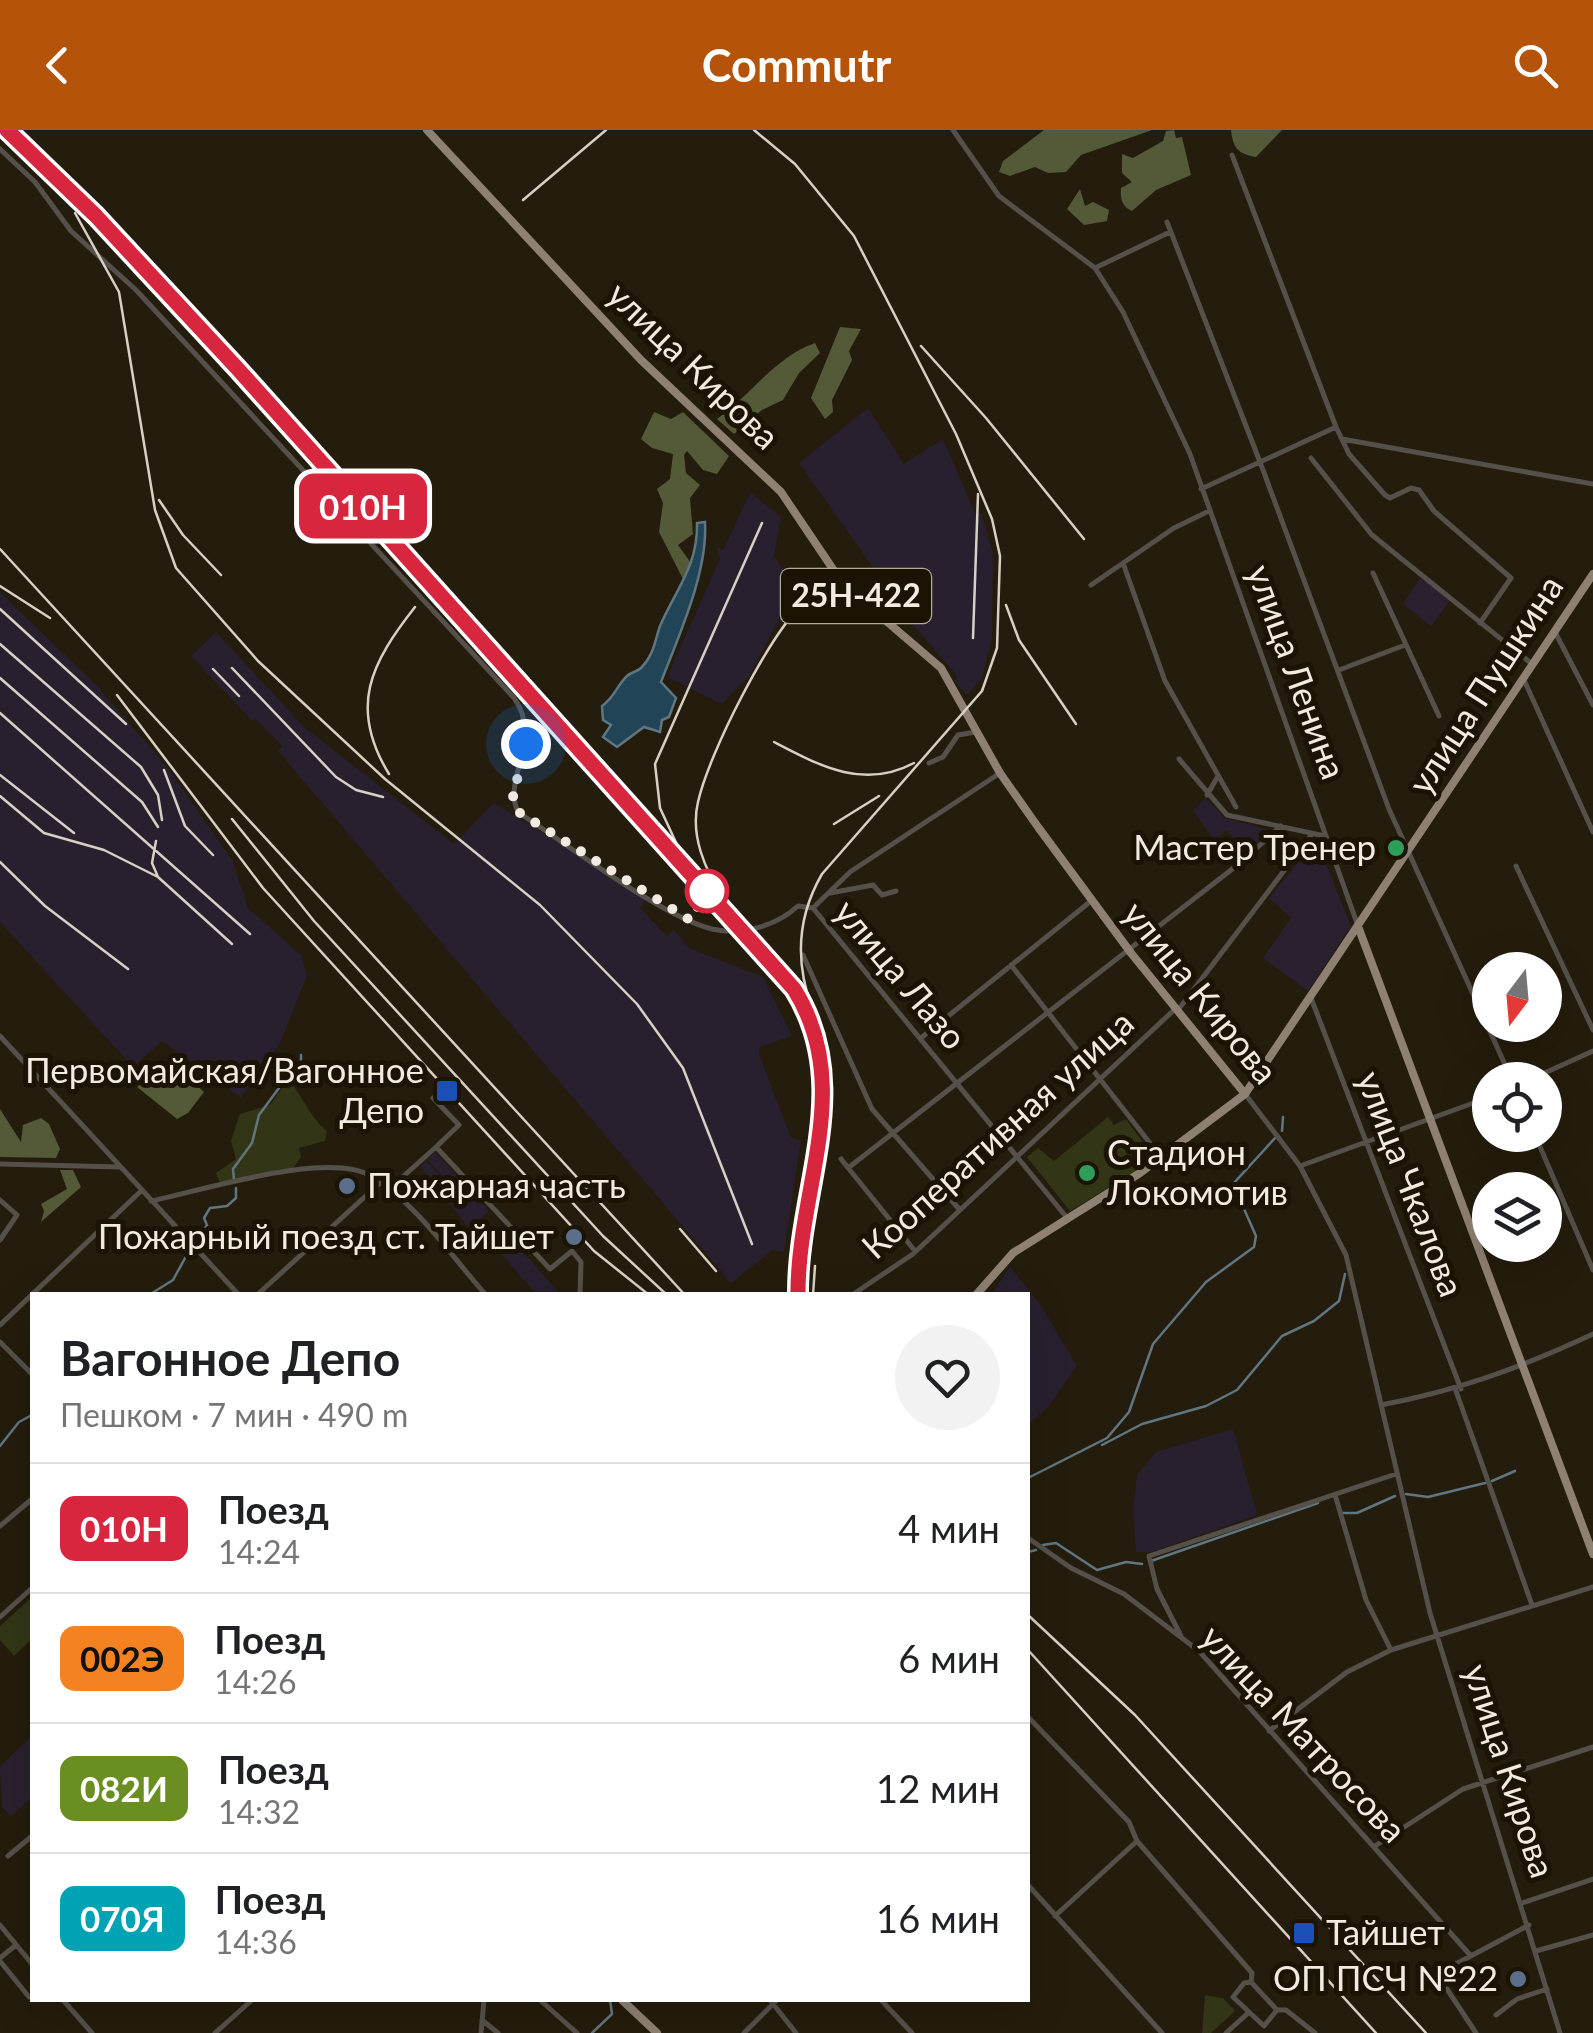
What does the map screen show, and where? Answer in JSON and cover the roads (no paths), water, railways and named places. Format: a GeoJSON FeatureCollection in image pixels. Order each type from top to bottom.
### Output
{"type":"FeatureCollection","features":[{"type":"Feature","properties":{"kind":"main road","name":"улица Кирова"},"geometry":{"type":"LineString","coordinates":[[427,130],[641,360],[774,484],[842,584],[941,668],[1000,773],[1091,901],[1245,1094]]}},
{"type":"Feature","properties":{"kind":"main road","name":"улица Пушкина"},"geometry":{"type":"LineString","coordinates":[[978,1292],[1006,1259],[1161,1158],[1245,1094],[1593,574]]}},
{"type":"Feature","properties":{"kind":"main road","name":"улица Ленина"},"geometry":{"type":"LineString","coordinates":[[1359,929],[1593,1554]]}},
{"type":"Feature","properties":{"kind":"main road"},"geometry":{"type":"LineString","coordinates":[[624,2002],[657,2033]]}},
{"type":"Feature","properties":{"kind":"street"},"geometry":{"type":"LineString","coordinates":[[953,130],[999,196],[1095,268],[1170,232]]}},
{"type":"Feature","properties":{"kind":"street","name":"улица Лазо"},"geometry":{"type":"LineString","coordinates":[[0,150],[35,182],[71,230],[162,318],[514,698],[526,744],[513,796],[520,813],[647,896],[710,929],[762,927],[782,920],[798,906],[813,908],[1068,1219]]}},
{"type":"Feature","properties":{"kind":"street"},"geometry":{"type":"LineString","coordinates":[[1232,156],[1342,439],[1385,496],[1390,498],[1411,488],[1419,490],[1434,511],[1511,578],[1480,623]]}},
{"type":"Feature","properties":{"kind":"street"},"geometry":{"type":"LineString","coordinates":[[1166,222],[1389,808],[1504,1062]]}},
{"type":"Feature","properties":{"kind":"street","name":"улица Ленина"},"geometry":{"type":"LineString","coordinates":[[1095,268],[1108,283],[1168,402],[1359,929]]}},
{"type":"Feature","properties":{"kind":"street"},"geometry":{"type":"LineString","coordinates":[[1201,489],[1336,427]]}},
{"type":"Feature","properties":{"kind":"street"},"geometry":{"type":"LineString","coordinates":[[1342,439],[1593,484]]}},
{"type":"Feature","properties":{"kind":"street"},"geometry":{"type":"LineString","coordinates":[[1311,458],[1372,536],[1534,666]]}},
{"type":"Feature","properties":{"kind":"street"},"geometry":{"type":"LineString","coordinates":[[1091,586],[1174,528],[1209,511]]}},
{"type":"Feature","properties":{"kind":"street"},"geometry":{"type":"LineString","coordinates":[[1123,563],[1165,680],[1236,807]]}},
{"type":"Feature","properties":{"kind":"street"},"geometry":{"type":"LineString","coordinates":[[1373,573],[1439,716]]}},
{"type":"Feature","properties":{"kind":"street"},"geometry":{"type":"LineString","coordinates":[[1556,632],[1593,704]]}},
{"type":"Feature","properties":{"kind":"street"},"geometry":{"type":"LineString","coordinates":[[1338,670],[1406,646]]}},
{"type":"Feature","properties":{"kind":"street"},"geometry":{"type":"LineString","coordinates":[[1524,680],[1593,832]]}},
{"type":"Feature","properties":{"kind":"street"},"geometry":{"type":"LineString","coordinates":[[930,763],[944,757],[958,734],[976,732]]}},
{"type":"Feature","properties":{"kind":"street"},"geometry":{"type":"LineString","coordinates":[[1179,759],[1227,814],[1325,836]]}},
{"type":"Feature","properties":{"kind":"street"},"geometry":{"type":"LineString","coordinates":[[813,908],[890,844],[1000,773]]}},
{"type":"Feature","properties":{"kind":"street"},"geometry":{"type":"LineString","coordinates":[[1207,795],[1218,776]]}},
{"type":"Feature","properties":{"kind":"street"},"geometry":{"type":"LineString","coordinates":[[848,1168],[1281,826]]}},
{"type":"Feature","properties":{"kind":"street","name":"Кооперативная улица"},"geometry":{"type":"LineString","coordinates":[[856,1292],[916,1251],[1176,1010],[1312,834]]}},
{"type":"Feature","properties":{"kind":"street"},"geometry":{"type":"LineString","coordinates":[[1516,866],[1593,1030]]}},
{"type":"Feature","properties":{"kind":"street"},"geometry":{"type":"LineString","coordinates":[[827,893],[874,885],[882,896],[896,891]]}},
{"type":"Feature","properties":{"kind":"street"},"geometry":{"type":"LineString","coordinates":[[921,1038],[1091,901]]}},
{"type":"Feature","properties":{"kind":"street"},"geometry":{"type":"LineString","coordinates":[[803,955],[872,1109],[958,1208]]}},
{"type":"Feature","properties":{"kind":"street"},"geometry":{"type":"LineString","coordinates":[[1012,965],[1161,1158]]}},
{"type":"Feature","properties":{"kind":"street","name":"улица Чкалова"},"geometry":{"type":"LineString","coordinates":[[1311,998],[1458,1390],[1532,1606]]}},
{"type":"Feature","properties":{"kind":"street"},"geometry":{"type":"LineString","coordinates":[[0,1036],[236,1292]]}},
{"type":"Feature","properties":{"kind":"street"},"geometry":{"type":"LineString","coordinates":[[1562,1065],[1593,1051]]}},
{"type":"Feature","properties":{"kind":"street","name":"улица Кирова"},"geometry":{"type":"LineString","coordinates":[[1245,1094],[1300,1166],[1346,1255],[1436,1634],[1560,2033]]}},
{"type":"Feature","properties":{"kind":"street"},"geometry":{"type":"LineString","coordinates":[[388,1190],[459,1125],[433,1098]]}},
{"type":"Feature","properties":{"kind":"street"},"geometry":{"type":"LineString","coordinates":[[1300,1166],[1472,1105]]}},
{"type":"Feature","properties":{"kind":"street"},"geometry":{"type":"LineString","coordinates":[[436,1147],[550,1269],[572,1251],[581,1262],[580,1292]]}},
{"type":"Feature","properties":{"kind":"street"},"geometry":{"type":"LineString","coordinates":[[1543,1152],[1593,1270]]}},
{"type":"Feature","properties":{"kind":"street"},"geometry":{"type":"LineString","coordinates":[[841,1160],[916,1251]]}},
{"type":"Feature","properties":{"kind":"street"},"geometry":{"type":"LineString","coordinates":[[0,1164],[120,1167]]}},
{"type":"Feature","properties":{"kind":"street"},"geometry":{"type":"LineString","coordinates":[[151,1201],[337,1166],[354,1169],[388,1190],[483,1292]]}},
{"type":"Feature","properties":{"kind":"street"},"geometry":{"type":"LineString","coordinates":[[260,1292],[380,1183]]}},
{"type":"Feature","properties":{"kind":"street"},"geometry":{"type":"LineString","coordinates":[[34,1292],[142,1190]]}},
{"type":"Feature","properties":{"kind":"street"},"geometry":{"type":"LineString","coordinates":[[0,1200],[17,1216],[0,1240]]}},
{"type":"Feature","properties":{"kind":"street"},"geometry":{"type":"LineString","coordinates":[[0,1324],[30,1296]]}},
{"type":"Feature","properties":{"kind":"street"},"geometry":{"type":"LineString","coordinates":[[1381,1405],[1458,1390],[1523,1367],[1593,1334]]}},
{"type":"Feature","properties":{"kind":"street"},"geometry":{"type":"LineString","coordinates":[[0,1342],[30,1372]]}},
{"type":"Feature","properties":{"kind":"street"},"geometry":{"type":"LineString","coordinates":[[1182,1637],[1157,1589],[1148,1565],[1149,1556],[1396,1474]]}},
{"type":"Feature","properties":{"kind":"street"},"geometry":{"type":"LineString","coordinates":[[1336,1498],[1366,1600],[1390,1650]]}},
{"type":"Feature","properties":{"kind":"street"},"geometry":{"type":"LineString","coordinates":[[0,1526],[30,1501]]}},
{"type":"Feature","properties":{"kind":"street","name":"улица Матросова"},"geometry":{"type":"LineString","coordinates":[[1030,1539],[1071,1568],[1124,1594],[1182,1637],[1471,1956]]}},
{"type":"Feature","properties":{"kind":"street"},"geometry":{"type":"LineString","coordinates":[[1269,1731],[1346,1672],[1390,1650],[1593,1587]]}},
{"type":"Feature","properties":{"kind":"street"},"geometry":{"type":"LineString","coordinates":[[0,1617],[30,1590]]}},
{"type":"Feature","properties":{"kind":"street"},"geometry":{"type":"LineString","coordinates":[[1030,1719],[1129,1822],[1138,1841],[1252,1972],[1252,1982],[1277,2010]]}},
{"type":"Feature","properties":{"kind":"street"},"geometry":{"type":"LineString","coordinates":[[1374,1847],[1482,1781],[1593,1747]]}},
{"type":"Feature","properties":{"kind":"street"},"geometry":{"type":"LineString","coordinates":[[8,1856],[30,1838]]}},
{"type":"Feature","properties":{"kind":"street"},"geometry":{"type":"LineString","coordinates":[[1056,1916],[1138,1841]]}},
{"type":"Feature","properties":{"kind":"street"},"geometry":{"type":"LineString","coordinates":[[1522,1903],[1593,1879]]}},
{"type":"Feature","properties":{"kind":"street"},"geometry":{"type":"LineString","coordinates":[[1030,1887],[1162,2033]]}},
{"type":"Feature","properties":{"kind":"street"},"geometry":{"type":"LineString","coordinates":[[1476,2033],[1437,1974],[1529,1924]]}},
{"type":"Feature","properties":{"kind":"street"},"geometry":{"type":"LineString","coordinates":[[0,1925],[30,1962]]}},
{"type":"Feature","properties":{"kind":"street"},"geometry":{"type":"LineString","coordinates":[[1536,1951],[1593,1935]]}},
{"type":"Feature","properties":{"kind":"street"},"geometry":{"type":"LineString","coordinates":[[16,1944],[0,1959],[28,1997]]}},
{"type":"Feature","properties":{"kind":"street"},"geometry":{"type":"LineString","coordinates":[[1252,1982],[1244,1983],[1233,1997],[1260,2026],[1277,2010],[1286,2010],[1315,2033]]}},
{"type":"Feature","properties":{"kind":"street"},"geometry":{"type":"LineString","coordinates":[[1496,2015],[1517,1999],[1547,1989]]}},
{"type":"Feature","properties":{"kind":"street"},"geometry":{"type":"LineString","coordinates":[[65,2002],[92,2033]]}},
{"type":"Feature","properties":{"kind":"street"},"geometry":{"type":"LineString","coordinates":[[216,2033],[250,2002]]}},
{"type":"Feature","properties":{"kind":"street"},"geometry":{"type":"LineString","coordinates":[[481,2033],[484,2002]]}},
{"type":"Feature","properties":{"kind":"street"},"geometry":{"type":"LineString","coordinates":[[542,2002],[577,2033]]}},
{"type":"Feature","properties":{"kind":"street"},"geometry":{"type":"LineString","coordinates":[[744,2033],[772,2002]]}},
{"type":"Feature","properties":{"kind":"street"},"geometry":{"type":"LineString","coordinates":[[774,2002],[796,2033]]}},
{"type":"Feature","properties":{"kind":"street"},"geometry":{"type":"LineString","coordinates":[[883,2002],[912,2033]]}},
{"type":"Feature","properties":{"kind":"street"},"geometry":{"type":"LineString","coordinates":[[1226,2033],[1247,2014]]}},
{"type":"Feature","properties":{"kind":"street"},"geometry":{"type":"LineString","coordinates":[[482,2020],[498,2033]]}},
{"type":"Feature","properties":{"kind":"water"},"geometry":{"type":"Polygon","coordinates":[[[705,522],[697,582],[661,682],[676,698],[669,717],[662,720],[660,732],[644,727],[617,747],[603,737],[611,725],[603,720],[602,706],[649,658],[690,565],[697,523],[705,522]]]}},
{"type":"Feature","properties":{"kind":"waterway"},"geometry":{"type":"LineString","coordinates":[[234,1180],[233,1169],[252,1143],[259,1115],[279,1088],[283,1073],[301,1069],[301,1055]]}},
{"type":"Feature","properties":{"kind":"waterway"},"geometry":{"type":"LineString","coordinates":[[1282,1131],[1283,1117]]}},
{"type":"Feature","properties":{"kind":"waterway"},"geometry":{"type":"LineString","coordinates":[[1030,1477],[1107,1438],[1129,1412],[1153,1344],[1206,1282],[1254,1247],[1256,1236],[1233,1184],[1275,1138]]}},
{"type":"Feature","properties":{"kind":"waterway"},"geometry":{"type":"LineString","coordinates":[[196,1243],[207,1225],[204,1218],[210,1208],[227,1206],[236,1198],[236,1188]]}},
{"type":"Feature","properties":{"kind":"waterway"},"geometry":{"type":"LineString","coordinates":[[154,1292],[173,1280],[189,1251]]}},
{"type":"Feature","properties":{"kind":"waterway"},"geometry":{"type":"LineString","coordinates":[[1102,1445],[1142,1424],[1206,1406],[1237,1390],[1282,1336],[1314,1321],[1339,1301],[1345,1274]]}},
{"type":"Feature","properties":{"kind":"waterway"},"geometry":{"type":"LineString","coordinates":[[0,1446],[19,1422],[30,1416]]}},
{"type":"Feature","properties":{"kind":"waterway"},"geometry":{"type":"LineString","coordinates":[[1492,1481],[1515,1471]]}},
{"type":"Feature","properties":{"kind":"waterway"},"geometry":{"type":"LineString","coordinates":[[1406,1494],[1428,1497],[1485,1483]]}},
{"type":"Feature","properties":{"kind":"waterway"},"geometry":{"type":"LineString","coordinates":[[1341,1513],[1357,1513],[1395,1496]]}},
{"type":"Feature","properties":{"kind":"waterway"},"geometry":{"type":"LineString","coordinates":[[1151,1561],[1318,1503]]}},
{"type":"Feature","properties":{"kind":"waterway"},"geometry":{"type":"LineString","coordinates":[[1043,1545],[1056,1543],[1097,1570],[1126,1562],[1142,1564]]}},
{"type":"Feature","properties":{"kind":"waterway"},"geometry":{"type":"LineString","coordinates":[[1030,1552],[1036,1550]]}},
{"type":"Feature","properties":{"kind":"waterway"},"geometry":{"type":"LineString","coordinates":[[592,2033],[612,2014],[610,2002]]}},
{"type":"Feature","properties":{"kind":"railway"},"geometry":{"type":"LineString","coordinates":[[2,130],[93,219],[234,369],[791,991],[809,1027],[818,1064],[820,1102],[791,1292]]}},
{"type":"Feature","properties":{"kind":"railway"},"geometry":{"type":"LineString","coordinates":[[523,200],[606,130]]}},
{"type":"Feature","properties":{"kind":"railway"},"geometry":{"type":"LineString","coordinates":[[754,130],[795,164],[854,236],[956,434],[992,519],[1000,556],[997,648],[982,691],[822,874],[814,890],[801,940],[803,974],[812,1008]]}},
{"type":"Feature","properties":{"kind":"railway"},"geometry":{"type":"LineString","coordinates":[[75,213],[119,292],[155,510],[176,568],[258,661],[385,779],[540,905],[637,1004],[683,1068],[752,1244]]}},
{"type":"Feature","properties":{"kind":"railway"},"geometry":{"type":"LineString","coordinates":[[921,346],[986,418],[1084,539]]}},
{"type":"Feature","properties":{"kind":"railway"},"geometry":{"type":"LineString","coordinates":[[973,638],[978,494]]}},
{"type":"Feature","properties":{"kind":"railway"},"geometry":{"type":"LineString","coordinates":[[159,500],[183,535],[221,575]]}},
{"type":"Feature","properties":{"kind":"railway"},"geometry":{"type":"LineString","coordinates":[[679,849],[660,808],[655,764],[762,523]]}},
{"type":"Feature","properties":{"kind":"railway"},"geometry":{"type":"LineString","coordinates":[[0,549],[682,1292]]}},
{"type":"Feature","properties":{"kind":"railway"},"geometry":{"type":"LineString","coordinates":[[0,586],[50,618]]}},
{"type":"Feature","properties":{"kind":"railway"},"geometry":{"type":"LineString","coordinates":[[724,898],[701,852],[696,827],[698,802],[714,755],[742,697],[774,641],[804,602]]}},
{"type":"Feature","properties":{"kind":"railway"},"geometry":{"type":"LineString","coordinates":[[1006,605],[1019,640],[1076,724]]}},
{"type":"Feature","properties":{"kind":"railway"},"geometry":{"type":"LineString","coordinates":[[389,774],[370,728],[370,686],[387,647],[415,607]]}},
{"type":"Feature","properties":{"kind":"railway"},"geometry":{"type":"LineString","coordinates":[[0,609],[126,724]]}},
{"type":"Feature","properties":{"kind":"railway"},"geometry":{"type":"LineString","coordinates":[[0,644],[141,767],[158,795],[162,820]]}},
{"type":"Feature","properties":{"kind":"railway"},"geometry":{"type":"LineString","coordinates":[[232,668],[336,777],[356,790],[383,797]]}},
{"type":"Feature","properties":{"kind":"railway"},"geometry":{"type":"LineString","coordinates":[[213,669],[239,696]]}},
{"type":"Feature","properties":{"kind":"railway"},"geometry":{"type":"LineString","coordinates":[[0,678],[142,802],[158,827]]}},
{"type":"Feature","properties":{"kind":"railway"},"geometry":{"type":"LineString","coordinates":[[117,695],[263,888],[594,1251],[645,1292]]}},
{"type":"Feature","properties":{"kind":"railway"},"geometry":{"type":"LineString","coordinates":[[0,713],[250,934]]}},
{"type":"Feature","properties":{"kind":"railway"},"geometry":{"type":"LineString","coordinates":[[774,742],[825,766],[860,775],[896,771],[914,763]]}},
{"type":"Feature","properties":{"kind":"railway"},"geometry":{"type":"LineString","coordinates":[[164,770],[185,826],[213,855]]}},
{"type":"Feature","properties":{"kind":"railway"},"geometry":{"type":"LineString","coordinates":[[0,775],[74,833]]}},
{"type":"Feature","properties":{"kind":"railway"},"geometry":{"type":"LineString","coordinates":[[0,796],[44,833],[104,850],[158,877]]}},
{"type":"Feature","properties":{"kind":"railway"},"geometry":{"type":"LineString","coordinates":[[834,824],[879,796]]}},
{"type":"Feature","properties":{"kind":"railway"},"geometry":{"type":"LineString","coordinates":[[232,819],[314,921],[603,1236],[664,1292]]}},
{"type":"Feature","properties":{"kind":"railway"},"geometry":{"type":"LineString","coordinates":[[156,841],[152,863],[158,877],[232,944]]}},
{"type":"Feature","properties":{"kind":"railway"},"geometry":{"type":"LineString","coordinates":[[0,862],[45,906],[128,969]]}},
{"type":"Feature","properties":{"kind":"railway"},"geometry":{"type":"LineString","coordinates":[[680,1229],[716,1271]]}},
{"type":"Feature","properties":{"kind":"railway"},"geometry":{"type":"LineString","coordinates":[[813,1292],[815,1266]]}},
{"type":"Feature","properties":{"kind":"railway"},"geometry":{"type":"LineString","coordinates":[[1030,1617],[1135,1715],[1426,2033]]}},
{"type":"Feature","properties":{"kind":"railway"},"geometry":{"type":"LineString","coordinates":[[1030,1652],[1376,2033]]}},
{"type":"Feature","properties":{"kind":"train","name":"010Н"},"geometry":{"type":"LineString","coordinates":[[7,130],[96,216],[236,367],[586,752],[794,989],[816,1038],[825,1088],[798,1292]]}},
{"type":"Feature","properties":{"kind":"place","name":"Мастер Тренер"},"geometry":{"type":"Point","coordinates":[1396,848]}},
{"type":"Feature","properties":{"kind":"place","name":"Первомайская/Вагонное Депо"},"geometry":{"type":"Point","coordinates":[447,1091]}},
{"type":"Feature","properties":{"kind":"place","name":"Стадион Локомотив"},"geometry":{"type":"Point","coordinates":[1087,1173]}},
{"type":"Feature","properties":{"kind":"place","name":"Пожарная часть"},"geometry":{"type":"Point","coordinates":[347,1186]}},
{"type":"Feature","properties":{"kind":"place","name":"Пожарный поезд ст. Тайшет"},"geometry":{"type":"Point","coordinates":[574,1237]}},
{"type":"Feature","properties":{"kind":"place","name":"Тайшет"},"geometry":{"type":"Point","coordinates":[1304,1933]}},
{"type":"Feature","properties":{"kind":"place","name":"ОП ПСЧ №22"},"geometry":{"type":"Point","coordinates":[1518,1979]}}]}
